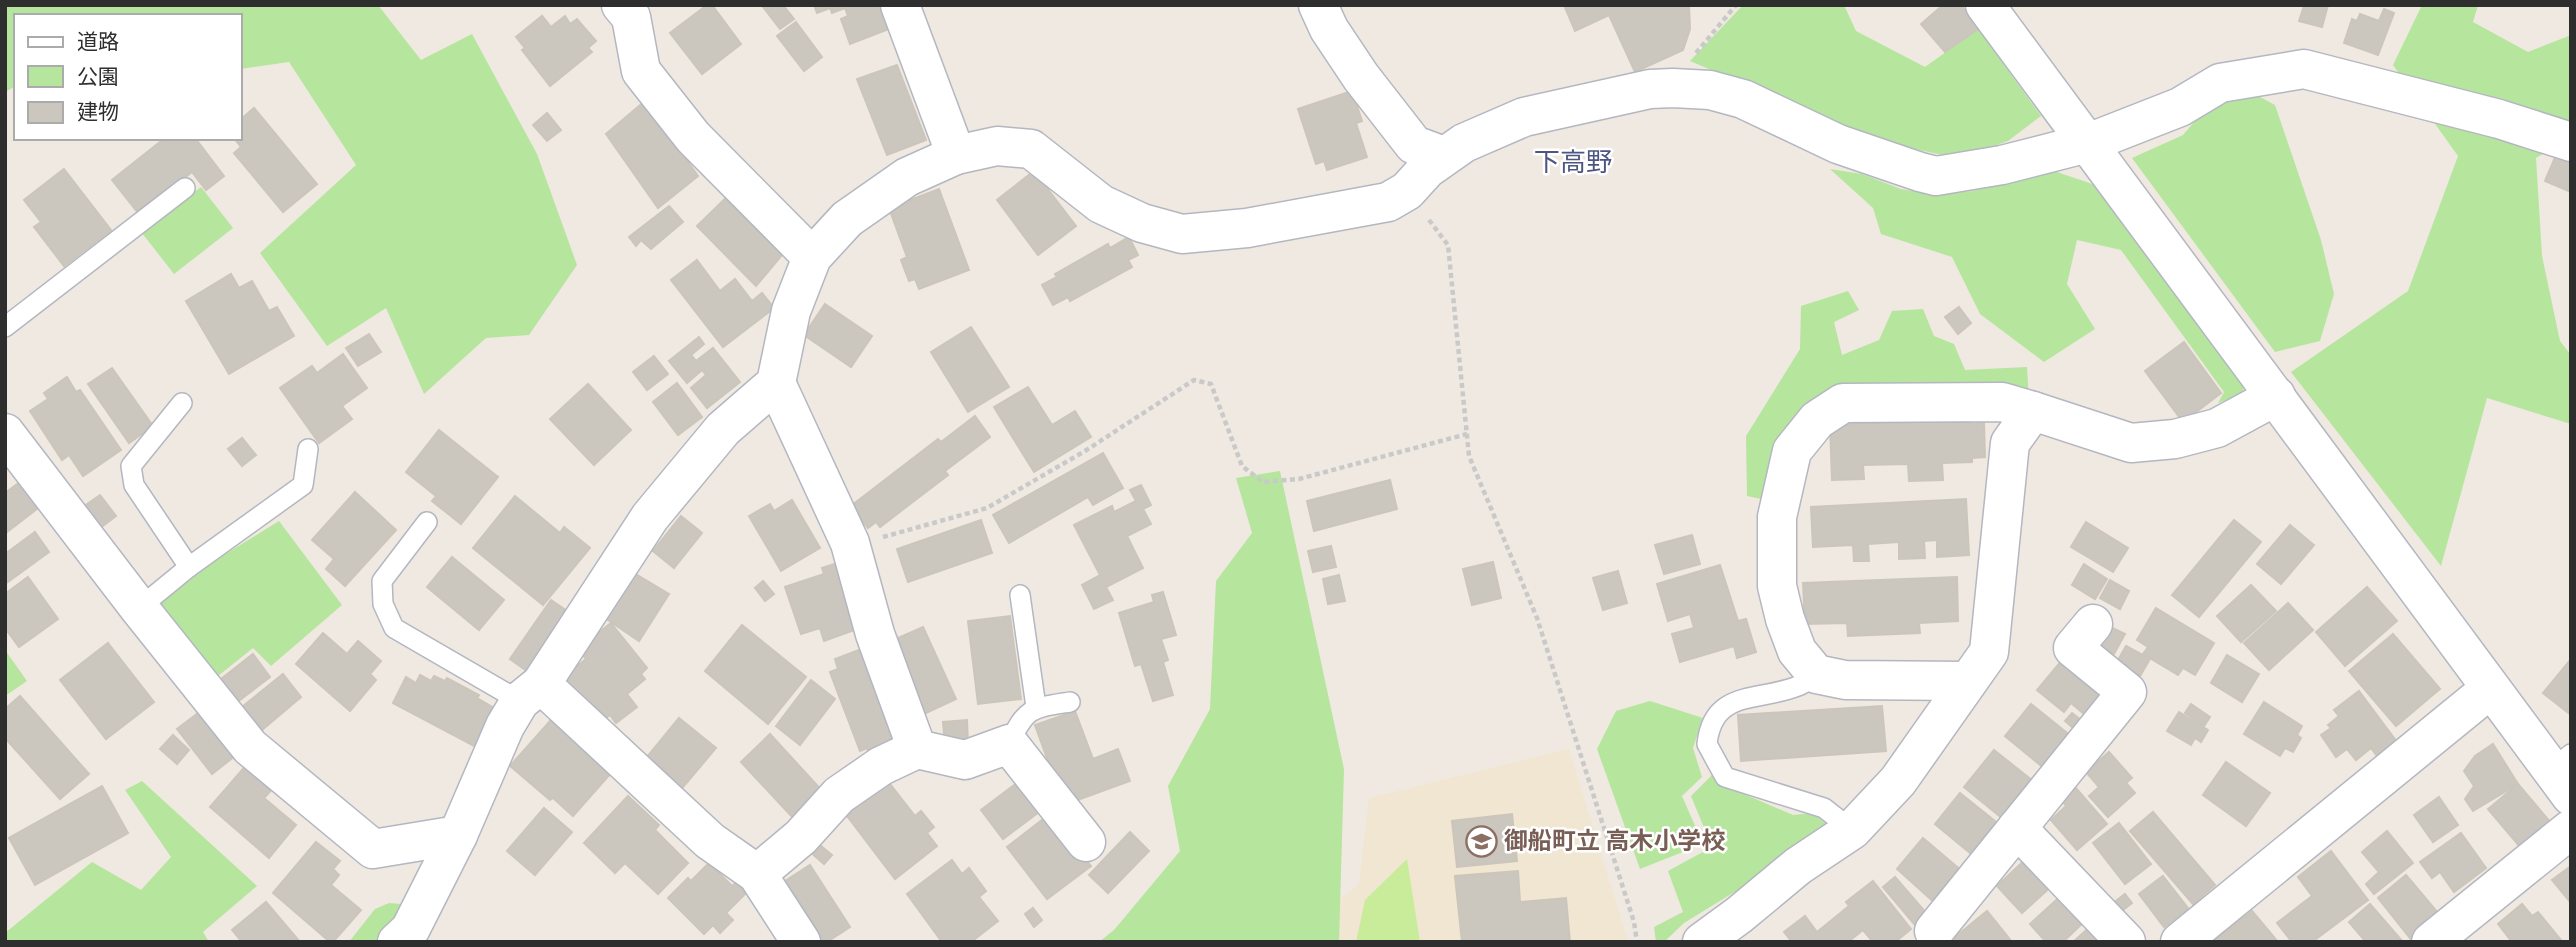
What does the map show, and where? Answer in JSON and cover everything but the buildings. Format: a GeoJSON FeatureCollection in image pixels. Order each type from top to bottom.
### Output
{"type":"FeatureCollection","features":[{"type":"Feature","properties":{"kind":"street"},"geometry":{"type":"LineString","coordinates":[[621,5],[631,17],[641,71],[693,137],[812,257]]}},
{"type":"Feature","properties":{"kind":"street"},"geometry":{"type":"LineString","coordinates":[[900,5],[957,155]]}},
{"type":"Feature","properties":{"kind":"street"},"geometry":{"type":"LineString","coordinates":[[1318,5],[1329,29],[1355,68],[1414,145],[1444,156]]}},
{"type":"Feature","properties":{"kind":"street"},"geometry":{"type":"LineString","coordinates":[[1985,5],[2276,396],[2490,690],[2564,773]]}},
{"type":"Feature","properties":{"kind":"street"},"geometry":{"type":"LineString","coordinates":[[917,749],[875,634],[850,543],[776,383],[791,311],[812,257],[847,219],[907,177],[957,155],[998,146],[1031,149],[1101,204],[1142,223],[1182,234],[1247,228],[1388,202],[1407,191],[1427,169],[1464,143],[1524,117],[1650,89],[1710,90],[1743,99],[1838,144],[1936,176],[2002,165],[2088,143],[2180,107],[2220,83],[2304,69],[2499,119],[2571,142]]}},
{"type":"Feature","properties":{"kind":"street"},"geometry":{"type":"LineString","coordinates":[[397,942],[410,930],[458,835],[505,726],[650,517],[723,429],[776,383]]}},
{"type":"Feature","properties":{"kind":"street"},"geometry":{"type":"LineString","coordinates":[[1968,681],[1845,680],[1816,674],[1797,651],[1777,586],[1777,517],[1792,451],[1817,420],[1843,403],[2002,402],[2130,443],[2175,439],[2217,428],[2276,396]]}},
{"type":"Feature","properties":{"kind":"street"},"geometry":{"type":"LineString","coordinates":[[1702,942],[1798,866],[1852,830],[1898,781],[1989,652],[2010,443],[2033,411]]}},
{"type":"Feature","properties":{"kind":"street"},"geometry":{"type":"LineString","coordinates":[[5,433],[250,747],[373,849],[458,835]]}},
{"type":"Feature","properties":{"kind":"street"},"geometry":{"type":"LineString","coordinates":[[1934,931],[2127,692],[2073,648],[2093,624]]}},
{"type":"Feature","properties":{"kind":"street"},"geometry":{"type":"LineString","coordinates":[[2180,942],[2490,690]]}},
{"type":"Feature","properties":{"kind":"street"},"geometry":{"type":"LineString","coordinates":[[531,692],[709,841],[757,874],[801,942]]}},
{"type":"Feature","properties":{"kind":"street"},"geometry":{"type":"LineString","coordinates":[[757,874],[801,837],[839,795],[881,766],[917,749],[965,760],[1009,744],[1086,842]]}},
{"type":"Feature","properties":{"kind":"street"},"geometry":{"type":"LineString","coordinates":[[2017,828],[2126,942]]}},
{"type":"Feature","properties":{"kind":"street"},"geometry":{"type":"LineString","coordinates":[[2431,942],[2571,829]]}},
{"type":"Feature","properties":{"kind":"lane"},"geometry":{"type":"LineString","coordinates":[[5,327],[185,188]]}},
{"type":"Feature","properties":{"kind":"lane"},"geometry":{"type":"LineString","coordinates":[[182,403],[131,466],[134,485],[189,566]]}},
{"type":"Feature","properties":{"kind":"lane"},"geometry":{"type":"LineString","coordinates":[[139,608],[189,566],[303,485],[308,449]]}},
{"type":"Feature","properties":{"kind":"lane"},"geometry":{"type":"LineString","coordinates":[[428,522],[382,581],[383,604],[394,628],[531,692]]}},
{"type":"Feature","properties":{"kind":"lane"},"geometry":{"type":"LineString","coordinates":[[1020,594],[1035,707]]}},
{"type":"Feature","properties":{"kind":"lane"},"geometry":{"type":"LineString","coordinates":[[1816,674],[1799,686],[1736,702],[1722,710],[1714,717],[1707,744],[1725,777],[1824,808],[1852,830]]}},
{"type":"Feature","properties":{"kind":"lane"},"geometry":{"type":"LineString","coordinates":[[1009,744],[1018,724],[1035,707],[1070,702]]}},
{"type":"Feature","properties":{"kind":"path"},"geometry":{"type":"LineString","coordinates":[[1673,88],[1690,61],[1736,5]]}},
{"type":"Feature","properties":{"kind":"path"},"geometry":{"type":"LineString","coordinates":[[1407,191],[1448,245],[1469,456],[1537,618],[1634,922],[1637,942]]}},
{"type":"Feature","properties":{"kind":"path"},"geometry":{"type":"LineString","coordinates":[[850,543],[865,542],[987,508],[1085,451],[1195,380],[1211,384],[1242,466],[1264,482],[1299,479],[1467,434]]}},
{"type":"Feature","properties":{"kind":"shaded area","name":"御船町立 高木小学校"},"geometry":{"type":"Polygon","coordinates":[[[1569,749],[1628,942],[1288,942],[1359,884],[1369,798],[1569,749]]]}},
{"type":"Feature","properties":{"kind":"green space"},"geometry":{"type":"Polygon","coordinates":[[[5,5],[378,5],[421,60],[472,34],[537,154],[577,265],[529,335],[486,338],[424,394],[386,308],[327,346],[260,253],[356,165],[289,62],[242,69],[242,14],[14,14],[14,87],[5,92],[5,5]]]}},
{"type":"Feature","properties":{"kind":"green space"},"geometry":{"type":"Polygon","coordinates":[[[1743,5],[1844,5],[1856,31],[1925,67],[1978,29],[2041,116],[2008,141],[1977,152],[1948,156],[1881,142],[1690,61],[1743,5]]]}},
{"type":"Feature","properties":{"kind":"green space"},"geometry":{"type":"Polygon","coordinates":[[[2422,5],[2478,5],[2473,22],[2528,52],[2571,35],[2571,140],[2536,158],[2542,256],[2560,341],[2571,355],[2571,424],[2487,398],[2441,566],[2291,372],[2408,291],[2458,156],[2393,65],[2422,5]]]}},
{"type":"Feature","properties":{"kind":"green space"},"geometry":{"type":"Polygon","coordinates":[[[2243,88],[2275,105],[2321,240],[2334,294],[2320,341],[2275,352],[2132,158],[2183,135],[2216,96],[2243,88]]]}},
{"type":"Feature","properties":{"kind":"green space"},"geometry":{"type":"Polygon","coordinates":[[[1830,169],[1862,174],[1901,189],[1936,195],[1973,191],[2015,178],[2054,171],[2104,188],[2242,380],[2244,393],[2218,403],[2224,392],[2121,250],[2077,240],[2067,284],[2095,329],[2044,362],[1980,314],[1952,257],[1881,234],[1873,208],[1830,169]]]}},
{"type":"Feature","properties":{"kind":"green space"},"geometry":{"type":"Polygon","coordinates":[[[201,187],[233,228],[174,274],[142,233],[201,187]]]}},
{"type":"Feature","properties":{"kind":"green space"},"geometry":{"type":"Polygon","coordinates":[[[1848,291],[1859,310],[1834,322],[1842,355],[1879,340],[1892,311],[1923,309],[1934,336],[1954,344],[1965,370],[2027,367],[2029,400],[2002,402],[1946,382],[1833,390],[1771,501],[1747,496],[1746,436],[1800,349],[1801,306],[1848,291]]]}},
{"type":"Feature","properties":{"kind":"green space"},"geometry":{"type":"Polygon","coordinates":[[[1280,471],[1344,769],[1339,942],[1099,942],[1114,930],[1180,851],[1168,786],[1210,709],[1216,581],[1252,533],[1236,478],[1280,471]]]}},
{"type":"Feature","properties":{"kind":"green space"},"geometry":{"type":"Polygon","coordinates":[[[279,521],[342,605],[271,666],[253,648],[213,680],[162,614],[161,602],[219,558],[279,521]]]}},
{"type":"Feature","properties":{"kind":"green space"},"geometry":{"type":"Polygon","coordinates":[[[5,650],[27,681],[5,696],[5,650]]]}},
{"type":"Feature","properties":{"kind":"green space"},"geometry":{"type":"Polygon","coordinates":[[[1650,701],[1703,718],[1693,748],[1702,777],[1682,796],[1703,844],[1640,869],[1597,749],[1616,711],[1650,701]]]}},
{"type":"Feature","properties":{"kind":"green space"},"geometry":{"type":"Polygon","coordinates":[[[1713,774],[1725,786],[1793,815],[1813,813],[1834,831],[1684,923],[1664,942],[1656,942],[1654,927],[1683,912],[1668,871],[1712,847],[1691,796],[1713,774]]]}},
{"type":"Feature","properties":{"kind":"green space"},"geometry":{"type":"Polygon","coordinates":[[[142,781],[257,886],[203,932],[209,942],[5,942],[5,933],[92,862],[141,890],[171,857],[125,790],[142,781]]]}},
{"type":"Feature","properties":{"kind":"green space"},"geometry":{"type":"Polygon","coordinates":[[[1407,859],[1420,942],[1356,942],[1365,900],[1407,859]]]}},
{"type":"Feature","properties":{"kind":"green space"},"geometry":{"type":"Polygon","coordinates":[[[389,903],[401,904],[401,915],[378,942],[349,942],[375,909],[389,903]]]}},
{"type":"Feature","properties":{"kind":"place","name":"御船町立 高木小学校"},"geometry":{"type":"Point","coordinates":[1481,841]}},
{"type":"Feature","properties":{"kind":"district","name":"下高野"},"geometry":{"type":"Point","coordinates":[1573,162]}}]}
